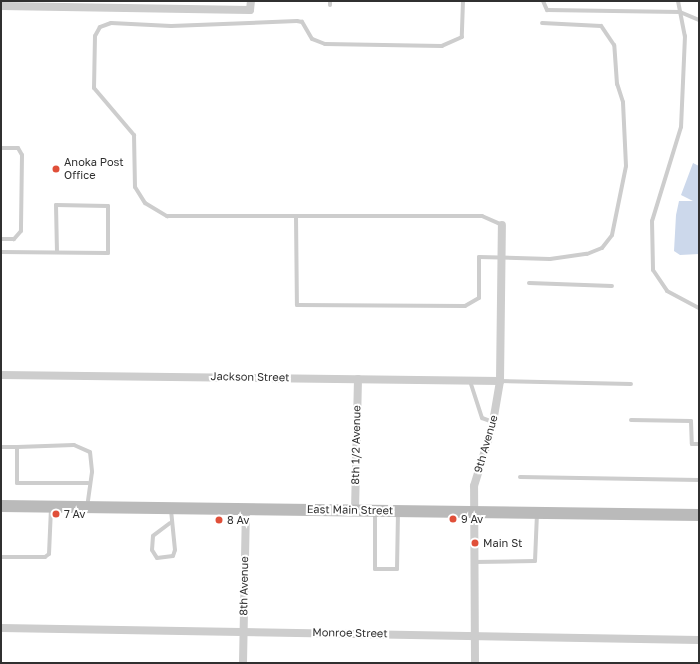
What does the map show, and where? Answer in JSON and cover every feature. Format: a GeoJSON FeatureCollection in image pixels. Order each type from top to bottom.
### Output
{"type":"FeatureCollection","features":[{"type":"Feature","properties":{"kind":"main road","name":"East Main Street"},"geometry":{"type":"LineString","coordinates":[[1,506],[699,515]]}},
{"type":"Feature","properties":{"kind":"street"},"geometry":{"type":"LineString","coordinates":[[1,6],[250,10],[251,1]]}},
{"type":"Feature","properties":{"kind":"street","name":"9th Avenue"},"geometry":{"type":"LineString","coordinates":[[475,663],[474,486],[493,422],[500,380],[500,258],[502,225]]}},
{"type":"Feature","properties":{"kind":"street","name":"Jackson Street"},"geometry":{"type":"LineString","coordinates":[[1,375],[500,380]]}},
{"type":"Feature","properties":{"kind":"street","name":"8th 1/2 Avenue"},"geometry":{"type":"LineString","coordinates":[[355,511],[358,379]]}},
{"type":"Feature","properties":{"kind":"street","name":"8th Avenue"},"geometry":{"type":"LineString","coordinates":[[243,663],[246,509]]}},
{"type":"Feature","properties":{"kind":"street","name":"Monroe Street"},"geometry":{"type":"LineString","coordinates":[[1,628],[699,640]]}},
{"type":"Feature","properties":{"kind":"lane"},"geometry":{"type":"LineString","coordinates":[[463,1],[462,37],[442,46],[325,44],[312,39],[302,22],[296,21],[163,26],[111,23],[100,27],[92,47],[94,88],[134,135],[135,187],[145,203],[167,216],[482,216],[502,225]]}},
{"type":"Feature","properties":{"kind":"lane"},"geometry":{"type":"LineString","coordinates":[[543,1],[547,10],[680,12],[699,20]]}},
{"type":"Feature","properties":{"kind":"lane"},"geometry":{"type":"LineString","coordinates":[[678,1],[686,72],[681,127],[652,221],[652,270],[667,291],[699,308]]}},
{"type":"Feature","properties":{"kind":"lane"},"geometry":{"type":"LineString","coordinates":[[296,216],[297,306],[465,306],[479,298],[479,257],[550,259],[587,254],[602,248],[612,234],[626,166],[623,102],[617,84],[614,45],[601,26],[542,23]]}},
{"type":"Feature","properties":{"kind":"lane"},"geometry":{"type":"LineString","coordinates":[[1,148],[18,148],[22,155],[21,231],[14,239],[1,240]]}},
{"type":"Feature","properties":{"kind":"lane"},"geometry":{"type":"LineString","coordinates":[[1,252],[108,253],[108,206],[56,205],[57,252]]}},
{"type":"Feature","properties":{"kind":"lane"},"geometry":{"type":"LineString","coordinates":[[529,283],[612,286]]}},
{"type":"Feature","properties":{"kind":"lane"},"geometry":{"type":"LineString","coordinates":[[470,380],[482,418],[493,422]]}},
{"type":"Feature","properties":{"kind":"lane"},"geometry":{"type":"LineString","coordinates":[[500,380],[631,384]]}},
{"type":"Feature","properties":{"kind":"lane"},"geometry":{"type":"LineString","coordinates":[[631,420],[691,421],[692,444],[699,444]]}},
{"type":"Feature","properties":{"kind":"lane"},"geometry":{"type":"LineString","coordinates":[[1,448],[74,445],[85,448],[92,457],[88,483],[87,507]]}},
{"type":"Feature","properties":{"kind":"lane"},"geometry":{"type":"LineString","coordinates":[[17,447],[17,483],[88,483]]}},
{"type":"Feature","properties":{"kind":"lane"},"geometry":{"type":"LineString","coordinates":[[520,477],[699,480]]}},
{"type":"Feature","properties":{"kind":"lane"},"geometry":{"type":"LineString","coordinates":[[1,557],[45,557],[49,554],[51,507]]}},
{"type":"Feature","properties":{"kind":"lane"},"geometry":{"type":"LineString","coordinates":[[170,523],[153,536],[152,550],[157,558],[173,556],[175,542],[170,523],[171,508]]}},
{"type":"Feature","properties":{"kind":"lane"},"geometry":{"type":"LineString","coordinates":[[376,511],[375,569],[397,569],[398,511]]}},
{"type":"Feature","properties":{"kind":"lane"},"geometry":{"type":"LineString","coordinates":[[474,562],[529,563],[537,556],[537,513]]}},
{"type":"Feature","properties":{"kind":"water"},"geometry":{"type":"Polygon","coordinates":[[[693,163],[699,166],[699,254],[680,255],[674,251],[676,215],[679,201],[693,201],[681,195],[693,163]]]}},
{"type":"Feature","properties":{"kind":"place","name":"Anoka Post Office"},"geometry":{"type":"Point","coordinates":[56,169]}},
{"type":"Feature","properties":{"kind":"place","name":"7 Av"},"geometry":{"type":"Point","coordinates":[56,514]}},
{"type":"Feature","properties":{"kind":"place","name":"9 Av"},"geometry":{"type":"Point","coordinates":[453,519]}},
{"type":"Feature","properties":{"kind":"place","name":"8 Av"},"geometry":{"type":"Point","coordinates":[219,520]}},
{"type":"Feature","properties":{"kind":"place","name":"Main St"},"geometry":{"type":"Point","coordinates":[475,543]}}]}
